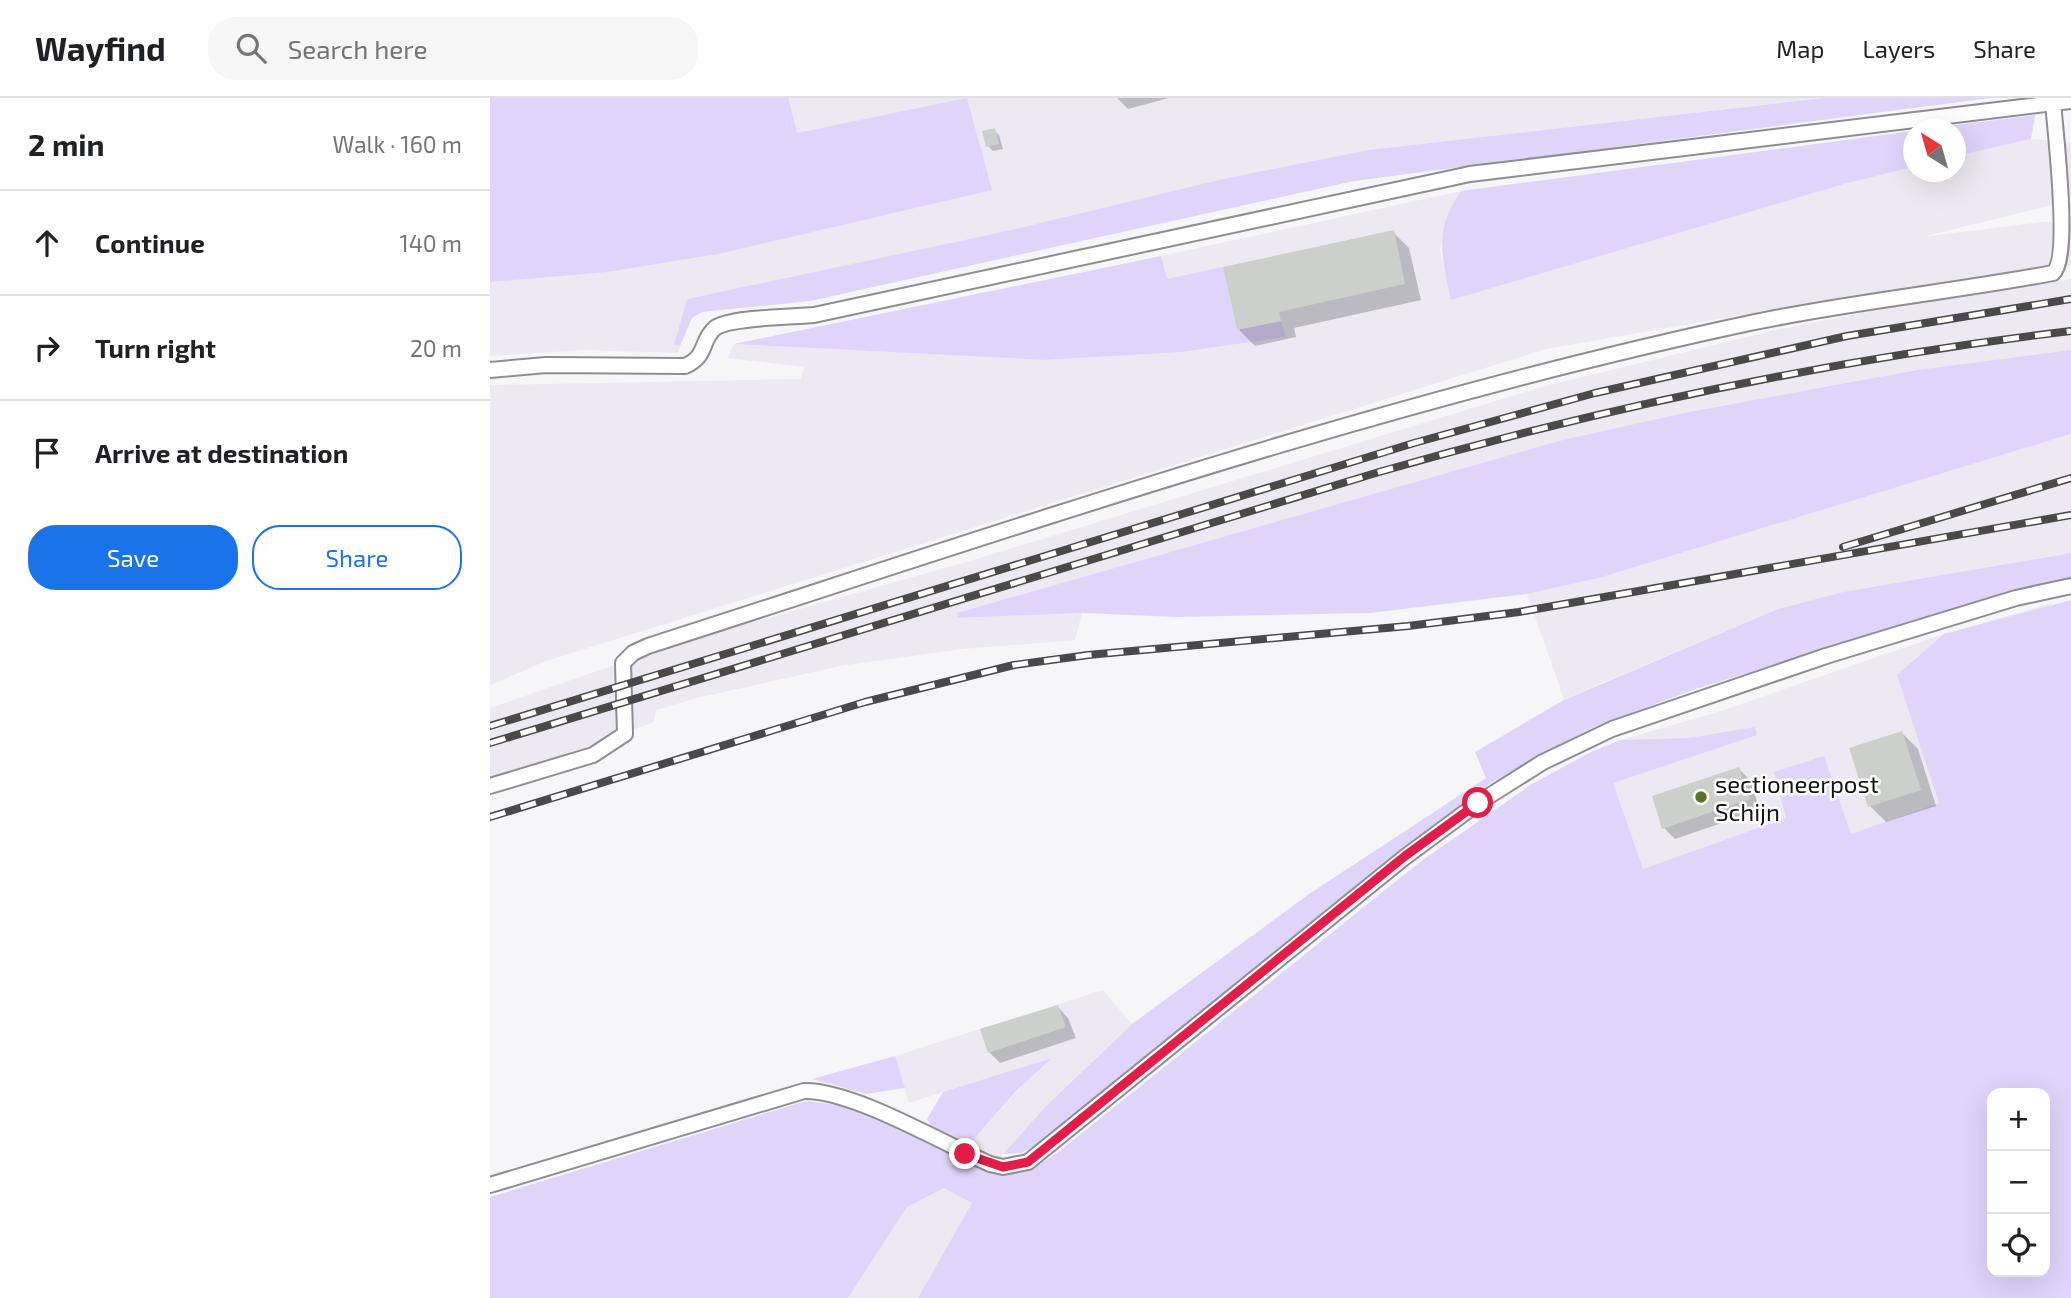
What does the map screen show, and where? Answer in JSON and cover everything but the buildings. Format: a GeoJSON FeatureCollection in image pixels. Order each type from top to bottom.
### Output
{"type":"FeatureCollection","features":[{"type":"Feature","properties":{"kind":"lane"},"geometry":{"type":"LineString","coordinates":[[490,370],[546,365],[685,366],[700,357],[711,333],[727,323],[814,315],[1470,174],[2071,100]]}},
{"type":"Feature","properties":{"kind":"lane"},"geometry":{"type":"LineString","coordinates":[[490,786],[593,755],[625,734],[623,663],[648,646],[1225,461],[1523,377],[1828,307],[2053,273],[2060,264],[2062,236],[2053,102]]}},
{"type":"Feature","properties":{"kind":"lane"},"geometry":{"type":"LineString","coordinates":[[490,1185],[804,1091],[821,1091],[856,1102],[990,1164],[1003,1167],[1028,1162],[1405,856],[1478,803],[1543,762],[1612,729],[1787,669],[2016,598],[2071,586]]}},
{"type":"Feature","properties":{"kind":"shaded area"},"geometry":{"type":"Polygon","coordinates":[[[490,98],[1822,98],[1368,150],[1227,178],[1002,232],[687,299],[675,345],[680,346],[678,353],[585,350],[490,356],[490,98]]]}},
{"type":"Feature","properties":{"kind":"shaded area"},"geometry":{"type":"Polygon","coordinates":[[[490,98],[788,98],[797,133],[967,98],[992,190],[718,254],[607,272],[490,282],[490,98]]]}},
{"type":"Feature","properties":{"kind":"shaded area"},"geometry":{"type":"Polygon","coordinates":[[[1823,98],[1990,98],[1354,181],[810,301],[702,312],[692,318],[680,346],[674,345],[687,299],[1002,232],[1227,178],[1368,150],[1823,98]]]}},
{"type":"Feature","properties":{"kind":"shaded area"},"geometry":{"type":"Polygon","coordinates":[[[2035,115],[2031,139],[1966,154],[1966,124],[2035,115]]]}},
{"type":"Feature","properties":{"kind":"shaded area"},"geometry":{"type":"Polygon","coordinates":[[[1903,132],[1903,169],[1844,184],[1451,300],[1443,257],[1443,231],[1446,218],[1461,191],[1903,132]]]}},
{"type":"Feature","properties":{"kind":"shaded area"},"geometry":{"type":"Polygon","coordinates":[[[2031,139],[2071,142],[2071,200],[1922,237],[2041,222],[2071,222],[2071,266],[1867,293],[1546,349],[546,661],[490,685],[490,385],[801,379],[804,367],[727,358],[734,344],[1045,360],[1182,352],[1285,337],[1280,321],[1237,330],[1167,279],[1161,256],[1461,191],[1455,199],[1440,250],[1451,299],[1844,184],[1903,169],[1903,182],[1966,182],[1966,154],[2031,139]]]}},
{"type":"Feature","properties":{"kind":"shaded area"},"geometry":{"type":"Polygon","coordinates":[[[1161,256],[1167,279],[1223,267],[1237,330],[1281,321],[1286,337],[1182,352],[1045,360],[734,344],[1161,256]]]}},
{"type":"Feature","properties":{"kind":"shaded area"},"geometry":{"type":"Polygon","coordinates":[[[2071,279],[2071,350],[1917,370],[1689,412],[959,618],[1082,613],[1075,640],[962,649],[840,666],[697,698],[656,710],[654,722],[567,754],[490,777],[490,708],[676,644],[973,560],[1542,387],[1775,330],[1931,300],[2071,279]]]}},
{"type":"Feature","properties":{"kind":"shaded area"},"geometry":{"type":"Polygon","coordinates":[[[2071,350],[2071,434],[1599,578],[1527,594],[1370,613],[1176,617],[1082,613],[958,618],[957,613],[1559,441],[1689,412],[1917,370],[2071,350]]]}},
{"type":"Feature","properties":{"kind":"shaded area"},"geometry":{"type":"Polygon","coordinates":[[[2071,434],[2071,553],[1843,592],[1778,609],[1564,699],[1527,594],[1599,578],[2071,434]]]}},
{"type":"Feature","properties":{"kind":"shaded area"},"geometry":{"type":"Polygon","coordinates":[[[2071,553],[2071,580],[2007,592],[1696,689],[1596,726],[1542,754],[1491,783],[1404,846],[1036,1145],[1021,1153],[1003,1154],[1046,1106],[1132,1024],[1309,894],[1486,778],[1475,752],[1564,700],[1778,609],[1843,592],[2071,553]]]}},
{"type":"Feature","properties":{"kind":"shaded area"},"geometry":{"type":"Polygon","coordinates":[[[2071,600],[2071,1298],[918,1298],[972,1203],[944,1188],[907,1207],[848,1298],[490,1298],[490,1197],[806,1101],[846,1106],[868,1114],[998,1175],[1036,1166],[1057,1153],[1420,862],[1532,784],[1593,751],[1621,740],[1689,738],[1755,727],[1757,735],[1613,783],[1643,869],[1786,818],[1774,772],[1824,756],[1851,834],[1939,803],[1897,675],[1944,634],[2071,600]]]}},
{"type":"Feature","properties":{"kind":"shaded area"},"geometry":{"type":"Polygon","coordinates":[[[2052,603],[1986,816],[1629,880],[1532,784],[1593,751],[1621,740],[1721,711],[1944,634],[2052,603]]]}},
{"type":"Feature","properties":{"kind":"shaded area"},"geometry":{"type":"Polygon","coordinates":[[[1103,990],[1132,1024],[1046,1106],[1003,1154],[918,1298],[848,1298],[907,1207],[944,1188],[969,1145],[1049,1059],[909,1103],[895,1056],[1103,990]]]}},
{"type":"Feature","properties":{"kind":"shaded area"},"geometry":{"type":"Polygon","coordinates":[[[895,1056],[905,1088],[866,1094],[812,1079],[895,1056]]]}},
{"type":"Feature","properties":{"kind":"shaded area"},"geometry":{"type":"Polygon","coordinates":[[[1052,1058],[1017,1090],[969,1145],[931,1126],[927,1119],[943,1092],[1052,1058]]]}},
{"type":"Feature","properties":{"kind":"railway"},"geometry":{"type":"LineString","coordinates":[[490,726],[1414,443],[1595,393],[1847,336],[2071,299]]}},
{"type":"Feature","properties":{"kind":"railway"},"geometry":{"type":"LineString","coordinates":[[490,743],[1464,448],[1636,406],[1809,371],[1983,342],[2071,331]]}},
{"type":"Feature","properties":{"kind":"railway"},"geometry":{"type":"LineString","coordinates":[[1843,547],[2071,478]]}},
{"type":"Feature","properties":{"kind":"railway"},"geometry":{"type":"LineString","coordinates":[[490,817],[865,702],[1014,665],[1088,655],[1408,626],[1519,612],[2071,515]]}},
{"type":"Feature","properties":{"kind":"place","name":"sectioneerpost Schijn"},"geometry":{"type":"Point","coordinates":[1701,797]}},
{"type":"Feature","properties":{"kind":"route"},"geometry":{"type":"LineString","coordinates":[[965,1154],[1003,1167],[1028,1162],[1405,856],[1478,803]]}}]}
